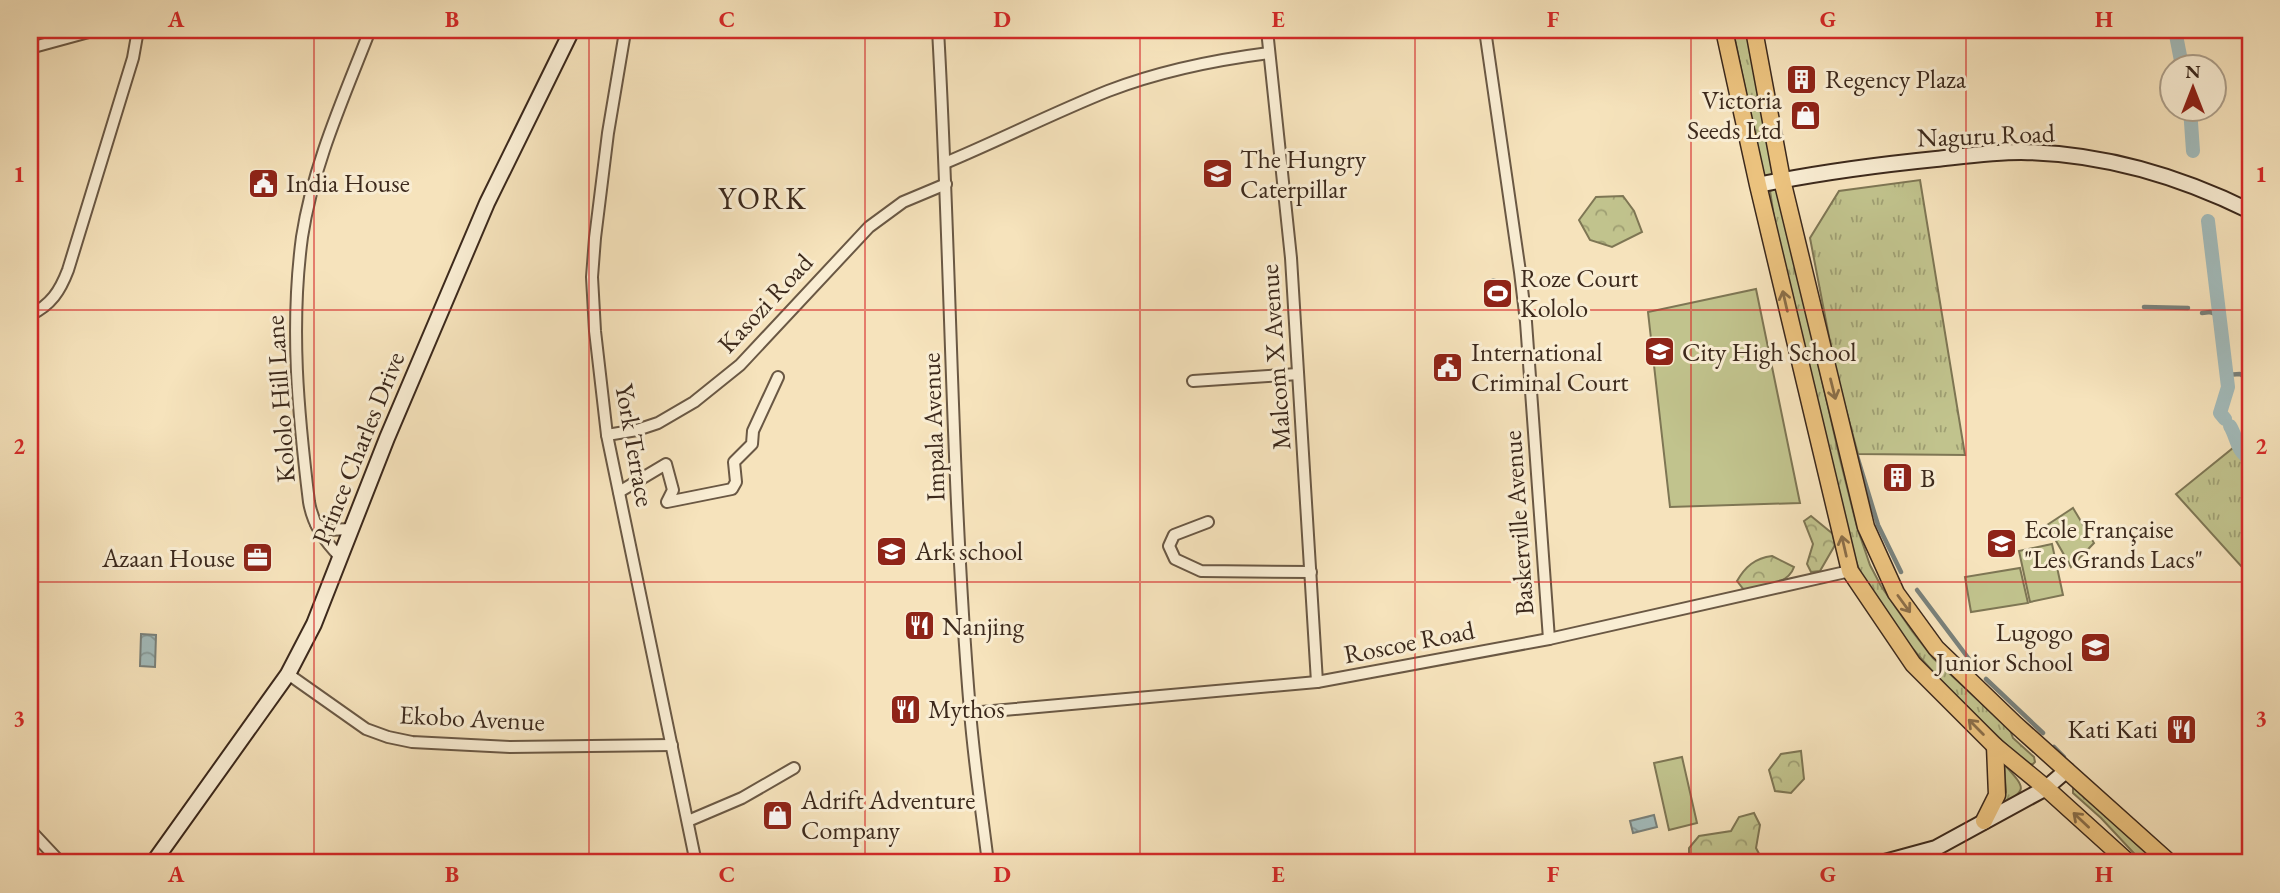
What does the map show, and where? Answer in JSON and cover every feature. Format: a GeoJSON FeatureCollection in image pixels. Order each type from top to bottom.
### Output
{"type":"FeatureCollection","features":[{"type":"Feature","properties":{"kind":"main road"},"geometry":{"type":"LineString","coordinates":[[1724,30],[1850,571],[1913,664],[1995,746],[2129,863]]}},
{"type":"Feature","properties":{"kind":"main road"},"geometry":{"type":"LineString","coordinates":[[1754,30],[1782,180],[1866,527],[1879,560],[1896,593],[1936,648],[2170,863]]}},
{"type":"Feature","properties":{"kind":"main road"},"geometry":{"type":"LineString","coordinates":[[1984,821],[1997,795],[1995,746]]}},
{"type":"Feature","properties":{"kind":"main road"},"geometry":{"type":"LineString","coordinates":[[2116,852],[2135,831]]}},
{"type":"Feature","properties":{"kind":"street"},"geometry":{"type":"LineString","coordinates":[[30,48],[96,30]]}},
{"type":"Feature","properties":{"kind":"street"},"geometry":{"type":"LineString","coordinates":[[30,315],[56,296],[68,270],[133,58],[138,30]]}},
{"type":"Feature","properties":{"kind":"street","name":"Kololo Hill Lane"},"geometry":{"type":"LineString","coordinates":[[340,557],[314,523],[309,502],[295,365],[296,300],[303,236],[313,189],[326,143],[370,30]]}},
{"type":"Feature","properties":{"kind":"street","name":"Prince Charles Drive"},"geometry":{"type":"LineString","coordinates":[[153,863],[288,674],[314,624],[387,438],[487,203],[572,30]]}},
{"type":"Feature","properties":{"kind":"street","name":"York Terrace"},"geometry":{"type":"LineString","coordinates":[[623,30],[592,277],[595,331],[607,435],[696,863]]}},
{"type":"Feature","properties":{"kind":"street","name":"Impala Avenue"},"geometry":{"type":"LineString","coordinates":[[938,30],[962,592],[970,713],[988,863]]}},
{"type":"Feature","properties":{"kind":"street","name":"Malcom X Avenue"},"geometry":{"type":"LineString","coordinates":[[1266,30],[1292,258],[1317,682]]}},
{"type":"Feature","properties":{"kind":"street","name":"Baskerville Avenue"},"geometry":{"type":"LineString","coordinates":[[1485,30],[1526,321],[1549,639]]}},
{"type":"Feature","properties":{"kind":"street"},"geometry":{"type":"LineString","coordinates":[[945,163],[1110,91],[1168,71],[1269,53]]}},
{"type":"Feature","properties":{"kind":"street","name":"Naguru Road"},"geometry":{"type":"LineString","coordinates":[[1758,185],[1888,164],[2021,152],[2104,161],[2148,170],[2211,192],[2250,211]]}},
{"type":"Feature","properties":{"kind":"street","name":"Kasozi Road"},"geometry":{"type":"LineString","coordinates":[[607,435],[638,430],[657,423],[694,402],[740,365],[869,227],[903,202],[946,184]]}},
{"type":"Feature","properties":{"kind":"street"},"geometry":{"type":"LineString","coordinates":[[1193,381],[1298,374]]}},
{"type":"Feature","properties":{"kind":"street"},"geometry":{"type":"LineString","coordinates":[[619,492],[666,464],[673,490],[667,502],[732,489],[736,482],[734,462],[752,444],[753,431],[778,377]]}},
{"type":"Feature","properties":{"kind":"street"},"geometry":{"type":"LineString","coordinates":[[1208,522],[1174,535],[1169,546],[1175,559],[1201,571],[1311,572]]}},
{"type":"Feature","properties":{"kind":"street"},"geometry":{"type":"LineString","coordinates":[[314,523],[327,530],[351,529]]}},
{"type":"Feature","properties":{"kind":"street","name":"Roscoe Road"},"geometry":{"type":"LineString","coordinates":[[970,713],[1317,682],[1549,639],[1850,571]]}},
{"type":"Feature","properties":{"kind":"street","name":"Ekobo Avenue"},"geometry":{"type":"LineString","coordinates":[[288,674],[366,729],[412,742],[510,747],[672,745]]}},
{"type":"Feature","properties":{"kind":"street"},"geometry":{"type":"LineString","coordinates":[[688,821],[742,798],[794,768]]}},
{"type":"Feature","properties":{"kind":"street"},"geometry":{"type":"LineString","coordinates":[[1881,863],[1936,848],[2046,788],[2067,770]]}},
{"type":"Feature","properties":{"kind":"street"},"geometry":{"type":"LineString","coordinates":[[30,830],[61,863]]}},
{"type":"Feature","properties":{"kind":"green space"},"geometry":{"type":"Polygon","coordinates":[[[1733,30],[1747,30],[1776,171],[1767,177],[1763,176],[1733,30]]]}},
{"type":"Feature","properties":{"kind":"green space"},"geometry":{"type":"Polygon","coordinates":[[[1920,180],[1965,455],[1858,454],[1836,373],[1810,238],[1839,191],[1920,180]]]}},
{"type":"Feature","properties":{"kind":"green space"},"geometry":{"type":"Polygon","coordinates":[[[1779,190],[1839,455],[1857,527],[1870,565],[1881,586],[1933,658],[2010,730],[2013,738],[2034,757],[2033,764],[2028,765],[1941,680],[1882,610],[1866,585],[1852,550],[1779,249],[1770,191],[1779,190]]]}},
{"type":"Feature","properties":{"kind":"green space"},"geometry":{"type":"Polygon","coordinates":[[[1623,196],[1634,211],[1642,232],[1612,247],[1590,240],[1579,220],[1596,197],[1623,196]]]}},
{"type":"Feature","properties":{"kind":"green space"},"geometry":{"type":"Polygon","coordinates":[[[1756,289],[1800,503],[1670,507],[1648,312],[1756,289]]]}},
{"type":"Feature","properties":{"kind":"green space"},"geometry":{"type":"Polygon","coordinates":[[[2233,448],[2250,467],[2250,576],[2176,494],[2233,448]]]}},
{"type":"Feature","properties":{"kind":"green space"},"geometry":{"type":"Polygon","coordinates":[[[2073,508],[2094,543],[2071,567],[2047,525],[2073,508]]]}},
{"type":"Feature","properties":{"kind":"green space"},"geometry":{"type":"Polygon","coordinates":[[[1811,516],[1833,534],[1835,545],[1820,571],[1811,572],[1807,564],[1813,544],[1804,521],[1811,516]]]}},
{"type":"Feature","properties":{"kind":"green space"},"geometry":{"type":"Polygon","coordinates":[[[2052,544],[2063,595],[2030,602],[2019,551],[2052,544]]]}},
{"type":"Feature","properties":{"kind":"green space"},"geometry":{"type":"Polygon","coordinates":[[[1772,556],[1794,567],[1791,573],[1780,582],[1744,590],[1737,581],[1743,571],[1756,561],[1772,556]]]}},
{"type":"Feature","properties":{"kind":"green space"},"geometry":{"type":"Polygon","coordinates":[[[2020,568],[2028,603],[1971,612],[1965,577],[2020,568]]]}},
{"type":"Feature","properties":{"kind":"green space"},"geometry":{"type":"Polygon","coordinates":[[[1801,751],[1804,779],[1791,793],[1775,791],[1769,770],[1781,754],[1801,751]]]}},
{"type":"Feature","properties":{"kind":"green space"},"geometry":{"type":"Polygon","coordinates":[[[1682,757],[1697,823],[1669,830],[1654,763],[1682,757]]]}},
{"type":"Feature","properties":{"kind":"green space"},"geometry":{"type":"Polygon","coordinates":[[[2004,764],[2021,789],[1997,808],[2006,792],[2004,764]]]}},
{"type":"Feature","properties":{"kind":"green space"},"geometry":{"type":"Polygon","coordinates":[[[2073,788],[2157,863],[2143,863],[2101,818],[2073,793],[2073,788]]]}},
{"type":"Feature","properties":{"kind":"green space"},"geometry":{"type":"Polygon","coordinates":[[[1754,813],[1760,825],[1756,848],[1764,863],[1689,863],[1689,848],[1699,836],[1731,831],[1739,817],[1754,813]]]}},
{"type":"Feature","properties":{"kind":"water","name":"Roze Court Kololo"},"geometry":{"type":"Polygon","coordinates":[[[1493,279],[1502,282],[1504,286],[1502,304],[1489,305],[1492,295],[1485,283],[1493,279]]]}},
{"type":"Feature","properties":{"kind":"water"},"geometry":{"type":"Polygon","coordinates":[[[141,634],[156,635],[155,667],[140,666],[141,634]]]}},
{"type":"Feature","properties":{"kind":"water"},"geometry":{"type":"Polygon","coordinates":[[[1654,815],[1657,827],[1633,833],[1630,821],[1654,815]]]}},
{"type":"Feature","properties":{"kind":"waterway"},"geometry":{"type":"LineString","coordinates":[[2175,30],[2179,52]]}},
{"type":"Feature","properties":{"kind":"waterway"},"geometry":{"type":"LineString","coordinates":[[2191,122],[2193,151]]}},
{"type":"Feature","properties":{"kind":"waterway"},"geometry":{"type":"LineString","coordinates":[[2208,221],[2228,387],[2220,413],[2225,419]]}},
{"type":"Feature","properties":{"kind":"waterway"},"geometry":{"type":"LineString","coordinates":[[2144,307],[2188,308]]}},
{"type":"Feature","properties":{"kind":"waterway"},"geometry":{"type":"LineString","coordinates":[[2202,313],[2219,315]]}},
{"type":"Feature","properties":{"kind":"waterway"},"geometry":{"type":"LineString","coordinates":[[2226,375],[2240,374],[2249,380]]}},
{"type":"Feature","properties":{"kind":"waterway"},"geometry":{"type":"LineString","coordinates":[[2230,426],[2240,449],[2250,458]]}},
{"type":"Feature","properties":{"kind":"waterway"},"geometry":{"type":"LineString","coordinates":[[1857,456],[1878,525],[1901,572]]}},
{"type":"Feature","properties":{"kind":"waterway"},"geometry":{"type":"LineString","coordinates":[[1917,590],[1975,667]]}},
{"type":"Feature","properties":{"kind":"waterway"},"geometry":{"type":"LineString","coordinates":[[1986,679],[2043,733]]}},
{"type":"Feature","properties":{"kind":"waterway"},"geometry":{"type":"LineString","coordinates":[[2054,747],[2064,757]]}},
{"type":"Feature","properties":{"kind":"place","name":"Regency Plaza"},"geometry":{"type":"Point","coordinates":[1802,79]}},
{"type":"Feature","properties":{"kind":"place","name":"Victoria Seeds Ltd"},"geometry":{"type":"Point","coordinates":[1805,115]}},
{"type":"Feature","properties":{"kind":"place","name":"The Hungry Caterpillar"},"geometry":{"type":"Point","coordinates":[1217,174]}},
{"type":"Feature","properties":{"kind":"place","name":"India House"},"geometry":{"type":"Point","coordinates":[263,183]}},
{"type":"Feature","properties":{"kind":"place","name":"Roze Court Kololo"},"geometry":{"type":"Point","coordinates":[1497,293]}},
{"type":"Feature","properties":{"kind":"place","name":"City High School"},"geometry":{"type":"Point","coordinates":[1659,352]}},
{"type":"Feature","properties":{"kind":"place","name":"International Criminal Court"},"geometry":{"type":"Point","coordinates":[1448,367]}},
{"type":"Feature","properties":{"kind":"place","name":"B"},"geometry":{"type":"Point","coordinates":[1897,478]}},
{"type":"Feature","properties":{"kind":"place","name":"Ecole Française \"Les Grands Lacs\""},"geometry":{"type":"Point","coordinates":[2001,544]}},
{"type":"Feature","properties":{"kind":"place","name":"Ark school"},"geometry":{"type":"Point","coordinates":[892,551]}},
{"type":"Feature","properties":{"kind":"place","name":"Azaan House"},"geometry":{"type":"Point","coordinates":[258,558]}},
{"type":"Feature","properties":{"kind":"place","name":"Nanjing"},"geometry":{"type":"Point","coordinates":[919,626]}},
{"type":"Feature","properties":{"kind":"place","name":"Lugogo Junior School"},"geometry":{"type":"Point","coordinates":[2096,647]}},
{"type":"Feature","properties":{"kind":"place","name":"Mythos"},"geometry":{"type":"Point","coordinates":[905,709]}},
{"type":"Feature","properties":{"kind":"place","name":"Kati Kati"},"geometry":{"type":"Point","coordinates":[2181,729]}},
{"type":"Feature","properties":{"kind":"place","name":"Adrift Adventure Company"},"geometry":{"type":"Point","coordinates":[778,815]}},
{"type":"Feature","properties":{"kind":"district","name":"YORK"},"geometry":{"type":"Point","coordinates":[763,199]}}]}
